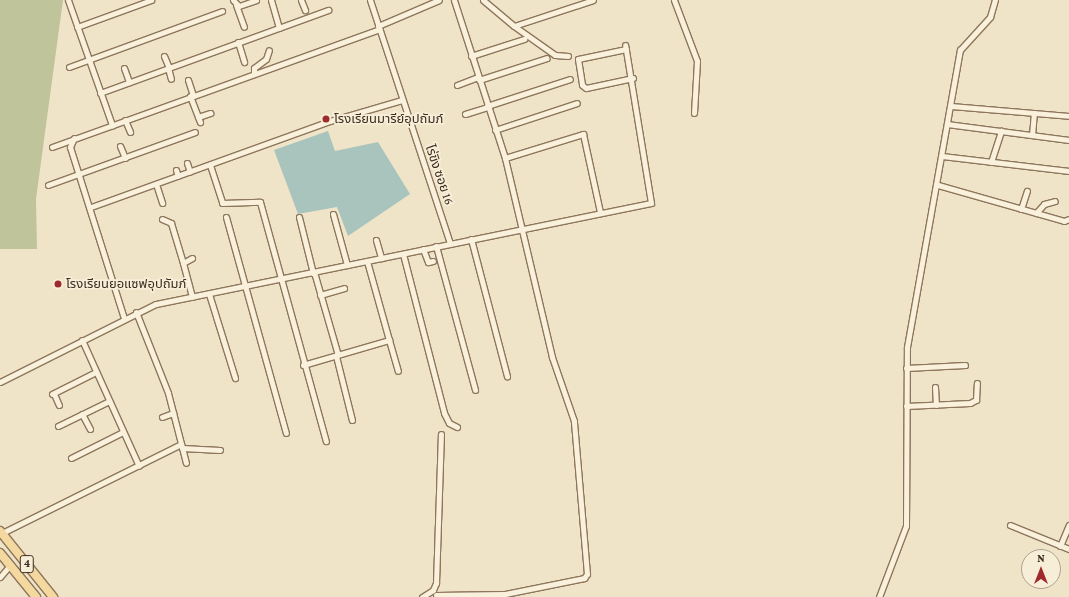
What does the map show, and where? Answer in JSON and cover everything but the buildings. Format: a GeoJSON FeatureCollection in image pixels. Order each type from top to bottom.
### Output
{"type":"FeatureCollection","features":[{"type":"Feature","properties":{"kind":"main road","name":"4"},"geometry":{"type":"LineString","coordinates":[[1,532],[53,597]]}},
{"type":"Feature","properties":{"kind":"main road","name":"4"},"geometry":{"type":"LineString","coordinates":[[0,553],[36,597]]}},
{"type":"Feature","properties":{"kind":"street"},"geometry":{"type":"LineString","coordinates":[[68,0],[87,60],[112,125]]}},
{"type":"Feature","properties":{"kind":"street"},"geometry":{"type":"LineString","coordinates":[[77,27],[141,2],[151,0]]}},
{"type":"Feature","properties":{"kind":"street"},"geometry":{"type":"LineString","coordinates":[[244,27],[235,3],[256,0]]}},
{"type":"Feature","properties":{"kind":"street"},"geometry":{"type":"LineString","coordinates":[[271,0],[279,28]]}},
{"type":"Feature","properties":{"kind":"street"},"geometry":{"type":"LineString","coordinates":[[302,0],[305,10]]}},
{"type":"Feature","properties":{"kind":"street","name":"ไร่ขิง ซอย 16"},"geometry":{"type":"LineString","coordinates":[[370,0],[450,243]]}},
{"type":"Feature","properties":{"kind":"street"},"geometry":{"type":"LineString","coordinates":[[52,147],[379,27],[427,3],[439,0]]}},
{"type":"Feature","properties":{"kind":"street"},"geometry":{"type":"LineString","coordinates":[[422,597],[435,594],[505,594],[584,578],[587,574],[574,421],[552,357],[505,158],[454,0]]}},
{"type":"Feature","properties":{"kind":"street"},"geometry":{"type":"LineString","coordinates":[[483,0],[514,26],[555,56],[568,56]]}},
{"type":"Feature","properties":{"kind":"street"},"geometry":{"type":"LineString","coordinates":[[514,26],[592,0]]}},
{"type":"Feature","properties":{"kind":"street"},"geometry":{"type":"LineString","coordinates":[[674,0],[697,61],[694,113]]}},
{"type":"Feature","properties":{"kind":"street"},"geometry":{"type":"LineString","coordinates":[[879,597],[906,526],[906,368],[960,50],[990,17],[995,0]]}},
{"type":"Feature","properties":{"kind":"street"},"geometry":{"type":"LineString","coordinates":[[100,93],[328,10]]}},
{"type":"Feature","properties":{"kind":"street"},"geometry":{"type":"LineString","coordinates":[[70,67],[222,11]]}},
{"type":"Feature","properties":{"kind":"street"},"geometry":{"type":"LineString","coordinates":[[471,56],[524,39]]}},
{"type":"Feature","properties":{"kind":"street"},"geometry":{"type":"LineString","coordinates":[[238,42],[244,62]]}},
{"type":"Feature","properties":{"kind":"street"},"geometry":{"type":"LineString","coordinates":[[0,382],[136,312],[156,304],[313,273],[521,227],[653,202],[633,78],[625,47],[578,59],[582,85],[586,88],[633,78]]}},
{"type":"Feature","properties":{"kind":"street"},"geometry":{"type":"LineString","coordinates":[[254,73],[254,68],[266,59],[269,50]]}},
{"type":"Feature","properties":{"kind":"street"},"geometry":{"type":"LineString","coordinates":[[164,56],[171,79]]}},
{"type":"Feature","properties":{"kind":"street"},"geometry":{"type":"LineString","coordinates":[[457,85],[547,58]]}},
{"type":"Feature","properties":{"kind":"street"},"geometry":{"type":"LineString","coordinates":[[124,68],[129,82]]}},
{"type":"Feature","properties":{"kind":"street"},"geometry":{"type":"LineString","coordinates":[[465,114],[570,79]]}},
{"type":"Feature","properties":{"kind":"street"},"geometry":{"type":"LineString","coordinates":[[188,80],[199,120],[210,113]]}},
{"type":"Feature","properties":{"kind":"street"},"geometry":{"type":"LineString","coordinates":[[91,207],[330,121],[402,100]]}},
{"type":"Feature","properties":{"kind":"street"},"geometry":{"type":"LineString","coordinates":[[495,130],[577,103]]}},
{"type":"Feature","properties":{"kind":"street"},"geometry":{"type":"LineString","coordinates":[[951,106],[1069,116]]}},
{"type":"Feature","properties":{"kind":"street"},"geometry":{"type":"LineString","coordinates":[[1032,135],[1034,113]]}},
{"type":"Feature","properties":{"kind":"street"},"geometry":{"type":"LineString","coordinates":[[125,120],[130,132]]}},
{"type":"Feature","properties":{"kind":"street"},"geometry":{"type":"LineString","coordinates":[[947,124],[1069,140]]}},
{"type":"Feature","properties":{"kind":"street"},"geometry":{"type":"LineString","coordinates":[[991,162],[1001,131]]}},
{"type":"Feature","properties":{"kind":"street"},"geometry":{"type":"LineString","coordinates":[[48,185],[195,132]]}},
{"type":"Feature","properties":{"kind":"street"},"geometry":{"type":"LineString","coordinates":[[505,158],[583,134],[600,212]]}},
{"type":"Feature","properties":{"kind":"street"},"geometry":{"type":"LineString","coordinates":[[74,138],[70,147],[91,207],[124,318]]}},
{"type":"Feature","properties":{"kind":"street"},"geometry":{"type":"LineString","coordinates":[[120,146],[126,158]]}},
{"type":"Feature","properties":{"kind":"street"},"geometry":{"type":"LineString","coordinates":[[942,156],[1069,172]]}},
{"type":"Feature","properties":{"kind":"street"},"geometry":{"type":"LineString","coordinates":[[187,163],[190,172]]}},
{"type":"Feature","properties":{"kind":"street"},"geometry":{"type":"LineString","coordinates":[[210,165],[222,203],[260,202],[303,366],[326,441]]}},
{"type":"Feature","properties":{"kind":"street"},"geometry":{"type":"LineString","coordinates":[[176,170],[178,176]]}},
{"type":"Feature","properties":{"kind":"street"},"geometry":{"type":"LineString","coordinates":[[156,184],[162,203]]}},
{"type":"Feature","properties":{"kind":"street"},"geometry":{"type":"LineString","coordinates":[[938,185],[1036,213],[1069,219]]}},
{"type":"Feature","properties":{"kind":"street"},"geometry":{"type":"LineString","coordinates":[[1021,209],[1026,191]]}},
{"type":"Feature","properties":{"kind":"street"},"geometry":{"type":"LineString","coordinates":[[1036,213],[1044,204],[1055,201]]}},
{"type":"Feature","properties":{"kind":"street"},"geometry":{"type":"LineString","coordinates":[[333,214],[347,265]]}},
{"type":"Feature","properties":{"kind":"street"},"geometry":{"type":"LineString","coordinates":[[299,217],[313,273],[337,355],[352,420]]}},
{"type":"Feature","properties":{"kind":"street"},"geometry":{"type":"LineString","coordinates":[[226,218],[286,433]]}},
{"type":"Feature","properties":{"kind":"street"},"geometry":{"type":"LineString","coordinates":[[162,219],[171,223],[192,297]]}},
{"type":"Feature","properties":{"kind":"street"},"geometry":{"type":"LineString","coordinates":[[471,239],[507,376]]}},
{"type":"Feature","properties":{"kind":"street"},"geometry":{"type":"LineString","coordinates":[[376,240],[381,258]]}},
{"type":"Feature","properties":{"kind":"street"},"geometry":{"type":"LineString","coordinates":[[436,246],[475,390]]}},
{"type":"Feature","properties":{"kind":"street"},"geometry":{"type":"LineString","coordinates":[[423,249],[428,262],[433,261]]}},
{"type":"Feature","properties":{"kind":"street"},"geometry":{"type":"LineString","coordinates":[[403,254],[444,412],[449,423],[457,427]]}},
{"type":"Feature","properties":{"kind":"street"},"geometry":{"type":"LineString","coordinates":[[183,263],[192,258]]}},
{"type":"Feature","properties":{"kind":"street"},"geometry":{"type":"LineString","coordinates":[[367,261],[398,371]]}},
{"type":"Feature","properties":{"kind":"street"},"geometry":{"type":"LineString","coordinates":[[320,295],[344,288]]}},
{"type":"Feature","properties":{"kind":"street"},"geometry":{"type":"LineString","coordinates":[[209,294],[235,378]]}},
{"type":"Feature","properties":{"kind":"street"},"geometry":{"type":"LineString","coordinates":[[136,312],[173,413],[186,462]]}},
{"type":"Feature","properties":{"kind":"street"},"geometry":{"type":"LineString","coordinates":[[82,340],[139,466]]}},
{"type":"Feature","properties":{"kind":"street"},"geometry":{"type":"LineString","coordinates":[[303,366],[389,340]]}},
{"type":"Feature","properties":{"kind":"street"},"geometry":{"type":"LineString","coordinates":[[906,368],[965,365]]}},
{"type":"Feature","properties":{"kind":"street"},"geometry":{"type":"LineString","coordinates":[[59,405],[53,394],[96,372]]}},
{"type":"Feature","properties":{"kind":"street"},"geometry":{"type":"LineString","coordinates":[[906,406],[936,405],[973,401],[977,383]]}},
{"type":"Feature","properties":{"kind":"street"},"geometry":{"type":"LineString","coordinates":[[935,387],[936,405]]}},
{"type":"Feature","properties":{"kind":"street"},"geometry":{"type":"LineString","coordinates":[[58,426],[109,401]]}},
{"type":"Feature","properties":{"kind":"street"},"geometry":{"type":"LineString","coordinates":[[162,417],[173,413]]}},
{"type":"Feature","properties":{"kind":"street"},"geometry":{"type":"LineString","coordinates":[[82,414],[90,430]]}},
{"type":"Feature","properties":{"kind":"street"},"geometry":{"type":"LineString","coordinates":[[71,458],[124,432]]}},
{"type":"Feature","properties":{"kind":"street"},"geometry":{"type":"LineString","coordinates":[[435,594],[441,434]]}},
{"type":"Feature","properties":{"kind":"street"},"geometry":{"type":"LineString","coordinates":[[1,532],[181,446],[220,450]]}},
{"type":"Feature","properties":{"kind":"street"},"geometry":{"type":"LineString","coordinates":[[1010,525],[1069,549]]}},
{"type":"Feature","properties":{"kind":"street"},"geometry":{"type":"LineString","coordinates":[[1060,546],[1069,525]]}},
{"type":"Feature","properties":{"kind":"street"},"geometry":{"type":"LineString","coordinates":[[0,578],[10,565]]}},
{"type":"Feature","properties":{"kind":"green space"},"geometry":{"type":"Polygon","coordinates":[[[0,0],[63,0],[36,199],[37,249],[0,249],[0,0]]]}},
{"type":"Feature","properties":{"kind":"water"},"geometry":{"type":"Polygon","coordinates":[[[328,131],[335,151],[378,142],[410,194],[348,236],[337,207],[298,214],[274,150],[328,131]]]}},
{"type":"Feature","properties":{"kind":"place","name":"โรงเรียนมารีย์อุปถัมภ์"},"geometry":{"type":"Point","coordinates":[326,119]}},
{"type":"Feature","properties":{"kind":"place","name":"โรงเรียนยอแซฟอุปถัมภ์"},"geometry":{"type":"Point","coordinates":[58,284]}}]}
